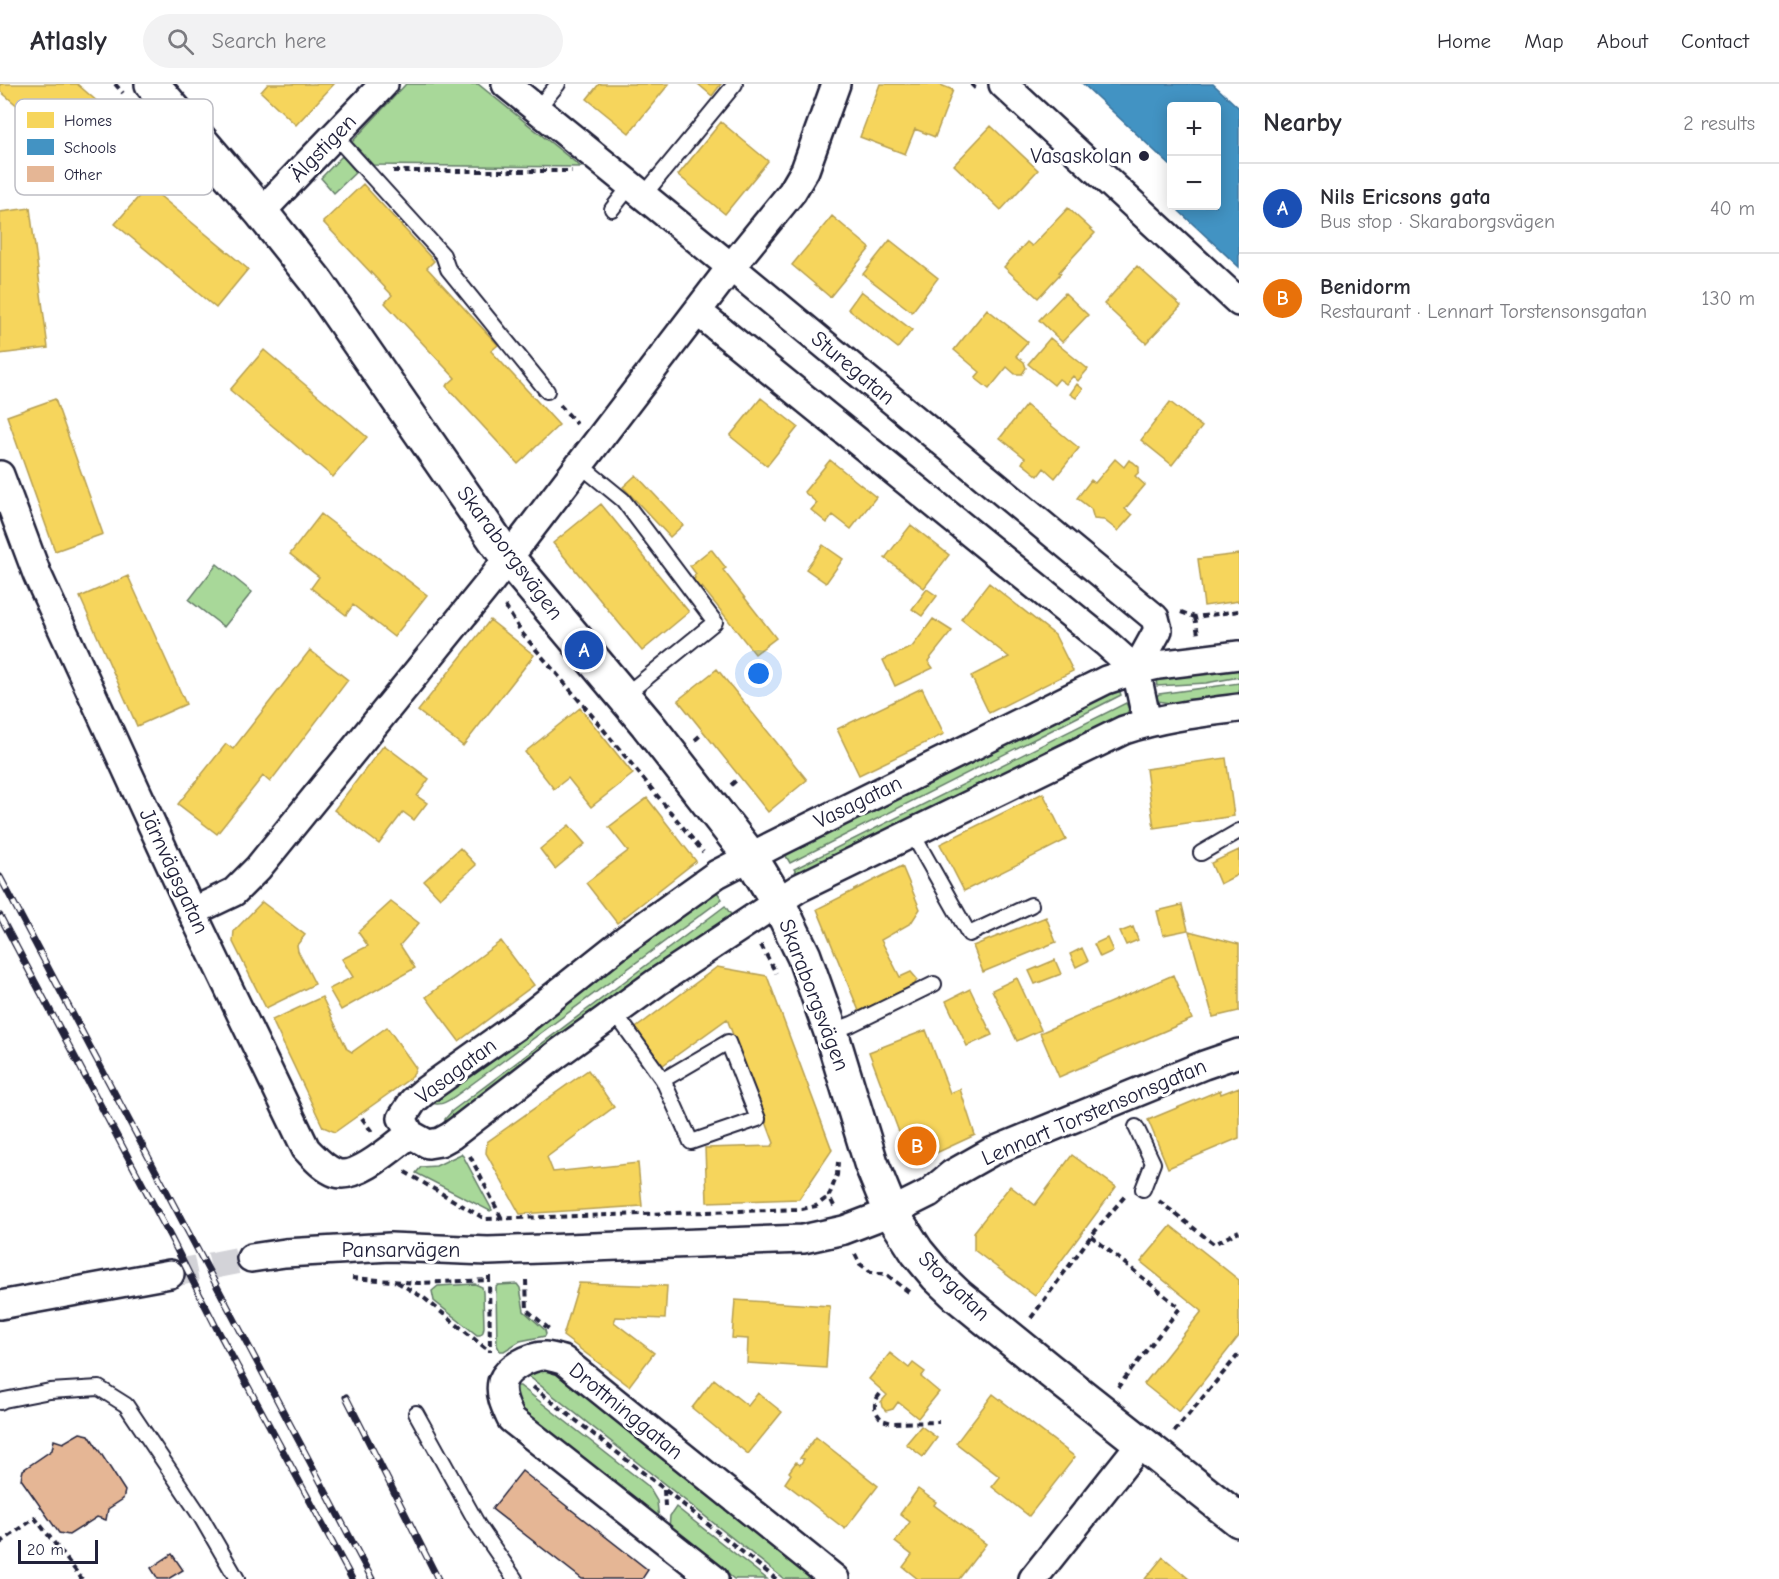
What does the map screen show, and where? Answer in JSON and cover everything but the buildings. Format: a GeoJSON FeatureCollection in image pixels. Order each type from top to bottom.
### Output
{"type":"FeatureCollection","features":[{"type":"Feature","properties":{"kind":"street","name":"Skaraborgsvägen"},"geometry":{"type":"LineString","coordinates":[[152,84],[165,99]]}},
{"type":"Feature","properties":{"kind":"street","name":"Älgstigen"},"geometry":{"type":"LineString","coordinates":[[261,212],[384,84]]}},
{"type":"Feature","properties":{"kind":"street","name":"Sturegatan"},"geometry":{"type":"LineString","coordinates":[[506,84],[732,267],[1155,618],[1158,630],[1136,670]]}},
{"type":"Feature","properties":{"kind":"street"},"geometry":{"type":"LineString","coordinates":[[192,912],[234,892],[258,868],[485,588],[792,192],[805,170],[836,84]]}},
{"type":"Feature","properties":{"kind":"street"},"geometry":{"type":"LineString","coordinates":[[1003,84],[1239,302]]}},
{"type":"Feature","properties":{"kind":"street","name":"Skaraborgsvägen"},"geometry":{"type":"LineString","coordinates":[[213,156],[316,281],[507,557],[624,696],[750,856],[778,902],[804,956],[831,1032],[871,1163],[891,1212]]}},
{"type":"Feature","properties":{"kind":"street"},"geometry":{"type":"LineString","coordinates":[[698,312],[1105,642],[1136,670],[1147,722]]}},
{"type":"Feature","properties":{"kind":"street","name":"Järnvägsgatan"},"geometry":{"type":"LineString","coordinates":[[0,475],[36,574],[192,912],[306,1149],[321,1165],[338,1174],[357,1171],[388,1152],[410,1134]]}},
{"type":"Feature","properties":{"kind":"street","name":"Vasagatan"},"geometry":{"type":"LineString","coordinates":[[1239,655],[1158,665],[1106,680],[717,874],[626,939],[519,1024],[413,1101],[402,1119],[410,1134],[428,1144],[440,1142],[452,1136],[556,1055],[615,1013],[747,921],[799,888],[1125,730],[1170,717],[1239,708]]}},
{"type":"Feature","properties":{"kind":"street","name":"Lennart Torstensonsgatan"},"geometry":{"type":"LineString","coordinates":[[891,1212],[929,1193],[952,1174],[991,1152],[1204,1065],[1239,1053]]}},
{"type":"Feature","properties":{"kind":"street","name":"Pansarvägen"},"geometry":{"type":"LineString","coordinates":[[251,1258],[285,1253],[380,1247],[488,1251],[803,1239],[844,1230],[891,1212]]}},
{"type":"Feature","properties":{"kind":"street","name":"Storgatan"},"geometry":{"type":"LineString","coordinates":[[891,1212],[917,1252],[958,1296],[1239,1520]]}},
{"type":"Feature","properties":{"kind":"street"},"geometry":{"type":"LineString","coordinates":[[0,1305],[170,1274]]}},
{"type":"Feature","properties":{"kind":"street","name":"Drottninggatan"},"geometry":{"type":"LineString","coordinates":[[714,1579],[511,1419],[503,1401],[502,1382],[511,1371],[525,1359],[545,1356],[563,1360],[835,1579]]}},
{"type":"Feature","properties":{"kind":"street"},"geometry":{"type":"LineString","coordinates":[[1033,1579],[1141,1443]]}},
{"type":"Feature","properties":{"kind":"lane"},"geometry":{"type":"LineString","coordinates":[[537,109],[558,84]]}},
{"type":"Feature","properties":{"kind":"lane"},"geometry":{"type":"LineString","coordinates":[[612,209],[637,190],[735,84]]}},
{"type":"Feature","properties":{"kind":"lane"},"geometry":{"type":"LineString","coordinates":[[335,136],[443,255],[448,269],[547,391]]}},
{"type":"Feature","properties":{"kind":"lane"},"geometry":{"type":"LineString","coordinates":[[579,464],[623,500],[715,622],[624,696]]}},
{"type":"Feature","properties":{"kind":"lane"},"geometry":{"type":"LineString","coordinates":[[1201,853],[1239,831]]}},
{"type":"Feature","properties":{"kind":"lane"},"geometry":{"type":"LineString","coordinates":[[912,833],[969,934],[1031,905]]}},
{"type":"Feature","properties":{"kind":"lane"},"geometry":{"type":"LineString","coordinates":[[831,1032],[934,984]]}},
{"type":"Feature","properties":{"kind":"lane"},"geometry":{"type":"LineString","coordinates":[[615,1013],[663,1080],[692,1142],[758,1119],[728,1042],[663,1080]]}},
{"type":"Feature","properties":{"kind":"lane"},"geometry":{"type":"LineString","coordinates":[[1136,1127],[1153,1163],[1143,1189]]}},
{"type":"Feature","properties":{"kind":"lane"},"geometry":{"type":"LineString","coordinates":[[0,1402],[50,1391],[99,1388],[126,1406],[201,1517],[237,1579]]}},
{"type":"Feature","properties":{"kind":"lane"},"geometry":{"type":"LineString","coordinates":[[416,1413],[478,1525],[515,1579]]}},
{"type":"Feature","properties":{"kind":"path"},"geometry":{"type":"LineString","coordinates":[[367,171],[579,171]]}},
{"type":"Feature","properties":{"kind":"path"},"geometry":{"type":"LineString","coordinates":[[547,391],[581,429]]}},
{"type":"Feature","properties":{"kind":"path"},"geometry":{"type":"LineString","coordinates":[[759,942],[778,976]]}},
{"type":"Feature","properties":{"kind":"path"},"geometry":{"type":"LineString","coordinates":[[362,1118],[376,1137]]}},
{"type":"Feature","properties":{"kind":"path"},"geometry":{"type":"LineString","coordinates":[[466,1148],[502,1219]]}},
{"type":"Feature","properties":{"kind":"path"},"geometry":{"type":"LineString","coordinates":[[402,1170],[485,1219],[802,1209],[816,1206],[829,1196],[837,1175],[837,1155]]}},
{"type":"Feature","properties":{"kind":"path"},"geometry":{"type":"LineString","coordinates":[[1030,1319],[1091,1236],[1153,1163]]}},
{"type":"Feature","properties":{"kind":"path"},"geometry":{"type":"LineString","coordinates":[[1143,1189],[1214,1244],[1239,1231]]}},
{"type":"Feature","properties":{"kind":"path"},"geometry":{"type":"LineString","coordinates":[[829,1196],[833,1204]]}},
{"type":"Feature","properties":{"kind":"path"},"geometry":{"type":"LineString","coordinates":[[1091,1236],[1180,1308],[1117,1388]]}},
{"type":"Feature","properties":{"kind":"path"},"geometry":{"type":"LineString","coordinates":[[342,1278],[418,1283],[489,1280],[489,1352]]}},
{"type":"Feature","properties":{"kind":"path"},"geometry":{"type":"LineString","coordinates":[[526,1280],[527,1310],[554,1333]]}},
{"type":"Feature","properties":{"kind":"path"},"geometry":{"type":"LineString","coordinates":[[396,1281],[424,1298],[494,1356]]}},
{"type":"Feature","properties":{"kind":"path"},"geometry":{"type":"LineString","coordinates":[[1173,1433],[1238,1358]]}},
{"type":"Feature","properties":{"kind":"path"},"geometry":{"type":"LineString","coordinates":[[529,1384],[776,1579]]}},
{"type":"Feature","properties":{"kind":"path"},"geometry":{"type":"LineString","coordinates":[[880,1394],[875,1400],[874,1407],[882,1420],[892,1423],[939,1422]]}},
{"type":"Feature","properties":{"kind":"path"},"geometry":{"type":"LineString","coordinates":[[0,1543],[35,1518],[82,1579]]}},
{"type":"Feature","properties":{"kind":"green space"},"geometry":{"type":"Polygon","coordinates":[[[406,84],[478,84],[581,167],[373,165],[352,142],[406,84]]]}},
{"type":"Feature","properties":{"kind":"green space"},"geometry":{"type":"Polygon","coordinates":[[[342,156],[356,172],[334,193],[321,178],[342,156]]]}},
{"type":"Feature","properties":{"kind":"green space"},"geometry":{"type":"Polygon","coordinates":[[[217,564],[252,592],[224,627],[189,600],[217,564]]]}},
{"type":"Feature","properties":{"kind":"green space"},"geometry":{"type":"Polygon","coordinates":[[[1239,664],[1239,677],[1206,683],[1157,686],[1155,675],[1239,664]]]}},
{"type":"Feature","properties":{"kind":"green space"},"geometry":{"type":"Polygon","coordinates":[[[1239,683],[1239,695],[1175,704],[1158,701],[1156,697],[1159,694],[1239,683]]]}},
{"type":"Feature","properties":{"kind":"green space"},"geometry":{"type":"Polygon","coordinates":[[[1113,688],[1119,689],[1121,695],[790,863],[783,851],[1113,688]]]}},
{"type":"Feature","properties":{"kind":"green space"},"geometry":{"type":"Polygon","coordinates":[[[1126,703],[1129,709],[1127,714],[800,879],[794,869],[1126,703]]]}},
{"type":"Feature","properties":{"kind":"green space"},"geometry":{"type":"Polygon","coordinates":[[[715,889],[722,899],[461,1092],[441,1104],[426,1101],[715,889]]]}},
{"type":"Feature","properties":{"kind":"green space"},"geometry":{"type":"Polygon","coordinates":[[[725,906],[732,916],[445,1129],[445,1119],[452,1111],[725,906]]]}},
{"type":"Feature","properties":{"kind":"green space"},"geometry":{"type":"Polygon","coordinates":[[[461,1154],[492,1210],[416,1173],[421,1167],[436,1166],[461,1154]]]}},
{"type":"Feature","properties":{"kind":"green space"},"geometry":{"type":"Polygon","coordinates":[[[475,1284],[482,1287],[483,1292],[484,1327],[480,1335],[434,1301],[432,1291],[438,1286],[475,1284]]]}},
{"type":"Feature","properties":{"kind":"green space"},"geometry":{"type":"Polygon","coordinates":[[[517,1284],[520,1288],[524,1311],[545,1330],[546,1334],[520,1341],[500,1351],[497,1345],[496,1287],[517,1284]]]}},
{"type":"Feature","properties":{"kind":"green space"},"geometry":{"type":"Polygon","coordinates":[[[534,1369],[557,1371],[822,1579],[784,1579],[526,1374],[534,1369]]]}},
{"type":"Feature","properties":{"kind":"green space"},"geometry":{"type":"Polygon","coordinates":[[[517,1386],[520,1386],[648,1486],[657,1501],[659,1520],[530,1420],[517,1400],[517,1386]]]}},
{"type":"Feature","properties":{"kind":"green space"},"geometry":{"type":"Polygon","coordinates":[[[676,1507],[767,1579],[734,1579],[669,1528],[670,1516],[676,1507]]]}},
{"type":"Feature","properties":{"kind":"tunnel"},"geometry":{"type":"LineString","coordinates":[[170,1274],[251,1258]]}},
{"type":"Feature","properties":{"kind":"railway"},"geometry":{"type":"LineString","coordinates":[[0,877],[372,1579]]}},
{"type":"Feature","properties":{"kind":"railway"},"geometry":{"type":"LineString","coordinates":[[0,916],[216,1327],[352,1579]]}},
{"type":"Feature","properties":{"kind":"railway"},"geometry":{"type":"LineString","coordinates":[[346,1397],[438,1579]]}},
{"type":"Feature","properties":{"kind":"place","name":"Vasaskolan"},"geometry":{"type":"Point","coordinates":[1144,156]}},
{"type":"Feature","properties":{"kind":"place","name":"Nils Ericsons gata"},"geometry":{"type":"Point","coordinates":[584,650]}},
{"type":"Feature","properties":{"kind":"place","name":"Benidorm"},"geometry":{"type":"Point","coordinates":[917,1146]}}]}
